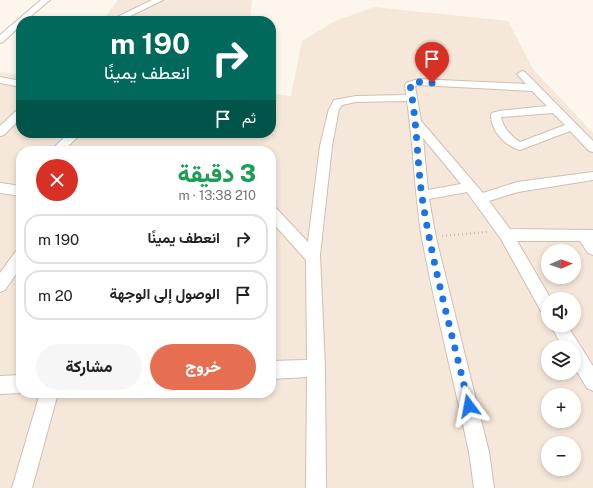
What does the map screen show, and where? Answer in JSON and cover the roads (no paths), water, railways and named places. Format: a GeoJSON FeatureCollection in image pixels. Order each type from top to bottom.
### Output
{"type":"FeatureCollection","features":[{"type":"Feature","properties":{"kind":"street"},"geometry":{"type":"LineString","coordinates":[[26,16],[46,0]]}},
{"type":"Feature","properties":{"kind":"street"},"geometry":{"type":"LineString","coordinates":[[124,16],[158,0]]}},
{"type":"Feature","properties":{"kind":"street"},"geometry":{"type":"LineString","coordinates":[[0,40],[16,25]]}},
{"type":"Feature","properties":{"kind":"street"},"geometry":{"type":"LineString","coordinates":[[522,74],[593,148]]}},
{"type":"Feature","properties":{"kind":"street"},"geometry":{"type":"LineString","coordinates":[[0,80],[16,83]]}},
{"type":"Feature","properties":{"kind":"street"},"geometry":{"type":"LineString","coordinates":[[484,488],[479,452],[429,238],[422,196],[416,122],[410,85],[418,82],[536,88]]}},
{"type":"Feature","properties":{"kind":"street"},"geometry":{"type":"LineString","coordinates":[[316,488],[314,259],[319,199],[325,154],[336,105],[338,102],[349,100],[412,98]]}},
{"type":"Feature","properties":{"kind":"street"},"geometry":{"type":"LineString","coordinates":[[555,108],[499,114],[496,115],[496,120],[501,130],[511,142],[520,146],[573,126]]}},
{"type":"Feature","properties":{"kind":"street"},"geometry":{"type":"LineString","coordinates":[[0,132],[16,117]]}},
{"type":"Feature","properties":{"kind":"street"},"geometry":{"type":"LineString","coordinates":[[416,122],[480,199],[504,233],[541,296]]}},
{"type":"Feature","properties":{"kind":"street"},"geometry":{"type":"LineString","coordinates":[[62,146],[70,138]]}},
{"type":"Feature","properties":{"kind":"street"},"geometry":{"type":"LineString","coordinates":[[480,199],[517,187],[593,176]]}},
{"type":"Feature","properties":{"kind":"street"},"geometry":{"type":"LineString","coordinates":[[422,196],[470,187]]}},
{"type":"Feature","properties":{"kind":"street"},"geometry":{"type":"LineString","coordinates":[[0,188],[16,188]]}},
{"type":"Feature","properties":{"kind":"street"},"geometry":{"type":"LineString","coordinates":[[276,217],[314,259]]}},
{"type":"Feature","properties":{"kind":"street"},"geometry":{"type":"LineString","coordinates":[[504,233],[589,236],[593,249]]}},
{"type":"Feature","properties":{"kind":"street"},"geometry":{"type":"LineString","coordinates":[[1,282],[16,262]]}},
{"type":"Feature","properties":{"kind":"street"},"geometry":{"type":"LineString","coordinates":[[581,362],[593,382]]}},
{"type":"Feature","properties":{"kind":"street"},"geometry":{"type":"LineString","coordinates":[[276,370],[316,368]]}},
{"type":"Feature","properties":{"kind":"street"},"geometry":{"type":"LineString","coordinates":[[0,385],[16,384]]}},
{"type":"Feature","properties":{"kind":"street"},"geometry":{"type":"LineString","coordinates":[[22,488],[48,398]]}}]}
